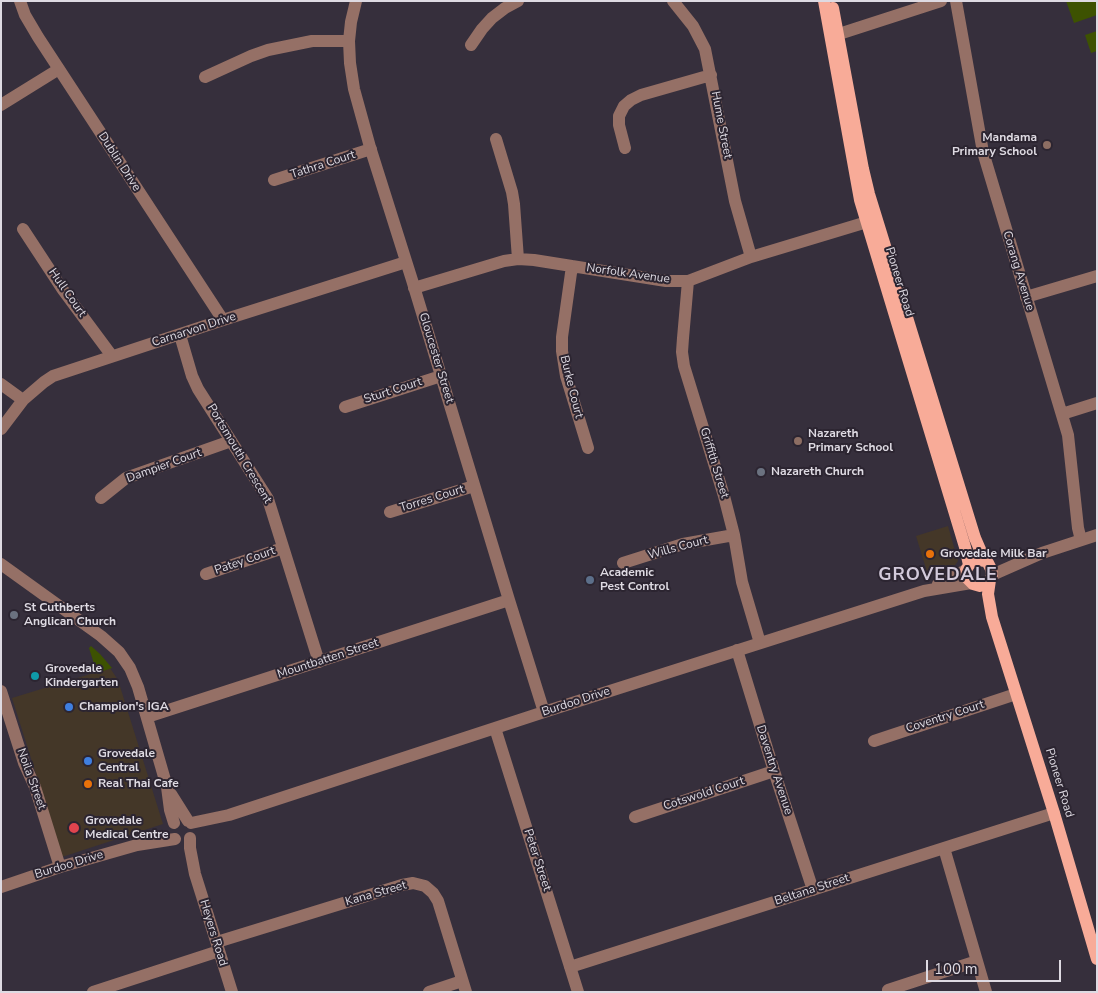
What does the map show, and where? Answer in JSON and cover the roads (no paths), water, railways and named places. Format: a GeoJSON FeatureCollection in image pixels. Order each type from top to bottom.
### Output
{"type":"FeatureCollection","features":[{"type":"Feature","properties":{"kind":"main road","name":"Pioneer Road"},"geometry":{"type":"LineString","coordinates":[[824,1],[834,36],[863,169],[871,220],[964,542],[968,568]]}},
{"type":"Feature","properties":{"kind":"main road","name":"Pioneer Road"},"geometry":{"type":"LineString","coordinates":[[832,1],[834,36]]}},
{"type":"Feature","properties":{"kind":"main road","name":"Pioneer Road"},"geometry":{"type":"LineString","coordinates":[[871,220],[975,538],[989,570],[988,594],[992,617],[1054,813],[1097,959]]}},
{"type":"Feature","properties":{"kind":"main road"},"geometry":{"type":"LineString","coordinates":[[979,560],[989,570],[986,584],[980,586],[972,584],[966,577],[968,568],[973,561],[979,560]]}},
{"type":"Feature","properties":{"kind":"main road","name":"Pioneer Road"},"geometry":{"type":"LineString","coordinates":[[972,584],[982,596],[992,617]]}},
{"type":"Feature","properties":{"kind":"street","name":"Dublin Drive"},"geometry":{"type":"LineString","coordinates":[[20,1],[30,22],[58,69],[223,320]]}},
{"type":"Feature","properties":{"kind":"street","name":"Gloucester Street"},"geometry":{"type":"LineString","coordinates":[[356,1],[349,41],[354,89],[544,712]]}},
{"type":"Feature","properties":{"kind":"street"},"geometry":{"type":"LineString","coordinates":[[471,45],[492,18],[518,1]]}},
{"type":"Feature","properties":{"kind":"street","name":"Hume Street"},"geometry":{"type":"LineString","coordinates":[[673,1],[693,26],[705,49],[735,201],[751,257]]}},
{"type":"Feature","properties":{"kind":"street"},"geometry":{"type":"LineString","coordinates":[[834,36],[941,1]]}},
{"type":"Feature","properties":{"kind":"street","name":"Corang Avenue"},"geometry":{"type":"LineString","coordinates":[[956,1],[983,152],[1068,436],[1081,540]]}},
{"type":"Feature","properties":{"kind":"street"},"geometry":{"type":"LineString","coordinates":[[205,78],[268,50],[312,41],[349,41]]}},
{"type":"Feature","properties":{"kind":"street"},"geometry":{"type":"LineString","coordinates":[[1,105],[12,100],[58,69]]}},
{"type":"Feature","properties":{"kind":"street"},"geometry":{"type":"LineString","coordinates":[[625,148],[619,125],[619,116],[624,106],[631,100],[641,95],[711,75]]}},
{"type":"Feature","properties":{"kind":"street"},"geometry":{"type":"LineString","coordinates":[[496,139],[512,192],[518,259]]}},
{"type":"Feature","properties":{"kind":"street","name":"Tathra Court"},"geometry":{"type":"LineString","coordinates":[[274,180],[371,149]]}},
{"type":"Feature","properties":{"kind":"street","name":"Norfolk Avenue"},"geometry":{"type":"LineString","coordinates":[[414,288],[504,261],[518,259],[666,281],[688,281],[751,257],[871,220]]}},
{"type":"Feature","properties":{"kind":"street","name":"Hull Court"},"geometry":{"type":"LineString","coordinates":[[23,229],[63,290],[112,356]]}},
{"type":"Feature","properties":{"kind":"street","name":"Carnarvon Drive"},"geometry":{"type":"LineString","coordinates":[[1,429],[23,400],[53,376],[406,262]]}},
{"type":"Feature","properties":{"kind":"street","name":"Burke Court"},"geometry":{"type":"LineString","coordinates":[[572,266],[562,337],[562,351],[566,376],[588,448]]}},
{"type":"Feature","properties":{"kind":"street"},"geometry":{"type":"LineString","coordinates":[[1026,297],[1097,276]]}},
{"type":"Feature","properties":{"kind":"street","name":"Griffith Street"},"geometry":{"type":"LineString","coordinates":[[688,281],[682,352],[684,366],[724,496],[734,535],[742,582],[760,643]]}},
{"type":"Feature","properties":{"kind":"street","name":"Portsmouth Crescent"},"geometry":{"type":"LineString","coordinates":[[180,335],[192,376],[198,389],[266,494],[319,662]]}},
{"type":"Feature","properties":{"kind":"street","name":"Sturt Court"},"geometry":{"type":"LineString","coordinates":[[345,406],[441,376]]}},
{"type":"Feature","properties":{"kind":"street"},"geometry":{"type":"LineString","coordinates":[[1,384],[23,400]]}},
{"type":"Feature","properties":{"kind":"street"},"geometry":{"type":"LineString","coordinates":[[1062,414],[1097,403]]}},
{"type":"Feature","properties":{"kind":"street","name":"Dampier Court"},"geometry":{"type":"LineString","coordinates":[[101,498],[126,478],[231,441]]}},
{"type":"Feature","properties":{"kind":"street","name":"Torres Court"},"geometry":{"type":"LineString","coordinates":[[390,512],[474,486]]}},
{"type":"Feature","properties":{"kind":"street","name":"Wills Court"},"geometry":{"type":"LineString","coordinates":[[623,563],[683,544],[734,535]]}},
{"type":"Feature","properties":{"kind":"street"},"geometry":{"type":"LineString","coordinates":[[989,570],[1097,535]]}},
{"type":"Feature","properties":{"kind":"street","name":"Patey Court"},"geometry":{"type":"LineString","coordinates":[[206,574],[283,548]]}},
{"type":"Feature","properties":{"kind":"street","name":"Heyers Road"},"geometry":{"type":"LineString","coordinates":[[1,564],[49,599],[114,656],[125,672],[146,714],[167,787],[170,810],[183,831],[232,992]]}},
{"type":"Feature","properties":{"kind":"street","name":"Burdoo Drive"},"geometry":{"type":"LineString","coordinates":[[924,591],[968,568]]}},
{"type":"Feature","properties":{"kind":"street","name":"Burdoo Drive"},"geometry":{"type":"LineString","coordinates":[[1,887],[183,831],[544,712],[924,591],[972,584]]}},
{"type":"Feature","properties":{"kind":"street","name":"Mountbatten Street"},"geometry":{"type":"LineString","coordinates":[[146,714],[319,662],[509,600]]}},
{"type":"Feature","properties":{"kind":"street","name":"Daventry Avenue"},"geometry":{"type":"LineString","coordinates":[[737,650],[813,890]]}},
{"type":"Feature","properties":{"kind":"street","name":"Noila Street"},"geometry":{"type":"LineString","coordinates":[[1,691],[20,751],[35,787],[60,868]]}},
{"type":"Feature","properties":{"kind":"street","name":"Coventry Court"},"geometry":{"type":"LineString","coordinates":[[874,741],[1016,694]]}},
{"type":"Feature","properties":{"kind":"street","name":"Peter Street"},"geometry":{"type":"LineString","coordinates":[[495,728],[578,992]]}},
{"type":"Feature","properties":{"kind":"street","name":"Cotswold Court"},"geometry":{"type":"LineString","coordinates":[[635,817],[774,771]]}},
{"type":"Feature","properties":{"kind":"street","name":"Beltana Street"},"geometry":{"type":"LineString","coordinates":[[570,967],[1054,813]]}},
{"type":"Feature","properties":{"kind":"street"},"geometry":{"type":"LineString","coordinates":[[944,848],[986,992]]}},
{"type":"Feature","properties":{"kind":"street","name":"Kana Street"},"geometry":{"type":"LineString","coordinates":[[92,992],[402,884],[414,883],[425,886],[438,901],[464,986]]}},
{"type":"Feature","properties":{"kind":"street"},"geometry":{"type":"LineString","coordinates":[[888,990],[977,962]]}},
{"type":"Feature","properties":{"kind":"street"},"geometry":{"type":"LineString","coordinates":[[429,992],[464,986]]}},
{"type":"Feature","properties":{"kind":"place","name":"Mandama Primary School"},"geometry":{"type":"Point","coordinates":[1047,145]}},
{"type":"Feature","properties":{"kind":"place","name":"Nazareth Primary School"},"geometry":{"type":"Point","coordinates":[798,441]}},
{"type":"Feature","properties":{"kind":"place","name":"Nazareth Church"},"geometry":{"type":"Point","coordinates":[761,472]}},
{"type":"Feature","properties":{"kind":"place","name":"Grovedale Milk Bar"},"geometry":{"type":"Point","coordinates":[930,554]}},
{"type":"Feature","properties":{"kind":"place","name":"Academic Pest Control"},"geometry":{"type":"Point","coordinates":[590,580]}},
{"type":"Feature","properties":{"kind":"place","name":"St Cuthberts Anglican Church"},"geometry":{"type":"Point","coordinates":[14,615]}},
{"type":"Feature","properties":{"kind":"place","name":"Grovedale Kindergarten"},"geometry":{"type":"Point","coordinates":[35,676]}},
{"type":"Feature","properties":{"kind":"place","name":"Champion's IGA"},"geometry":{"type":"Point","coordinates":[69,707]}},
{"type":"Feature","properties":{"kind":"place","name":"Grovedale Central"},"geometry":{"type":"Point","coordinates":[88,761]}},
{"type":"Feature","properties":{"kind":"place","name":"Real Thai Cafe"},"geometry":{"type":"Point","coordinates":[88,784]}},
{"type":"Feature","properties":{"kind":"place","name":"Grovedale Medical Centre"},"geometry":{"type":"Point","coordinates":[74,828]}},
{"type":"Feature","properties":{"kind":"district","name":"GROVEDALE"},"geometry":{"type":"Point","coordinates":[938,576]}}]}
